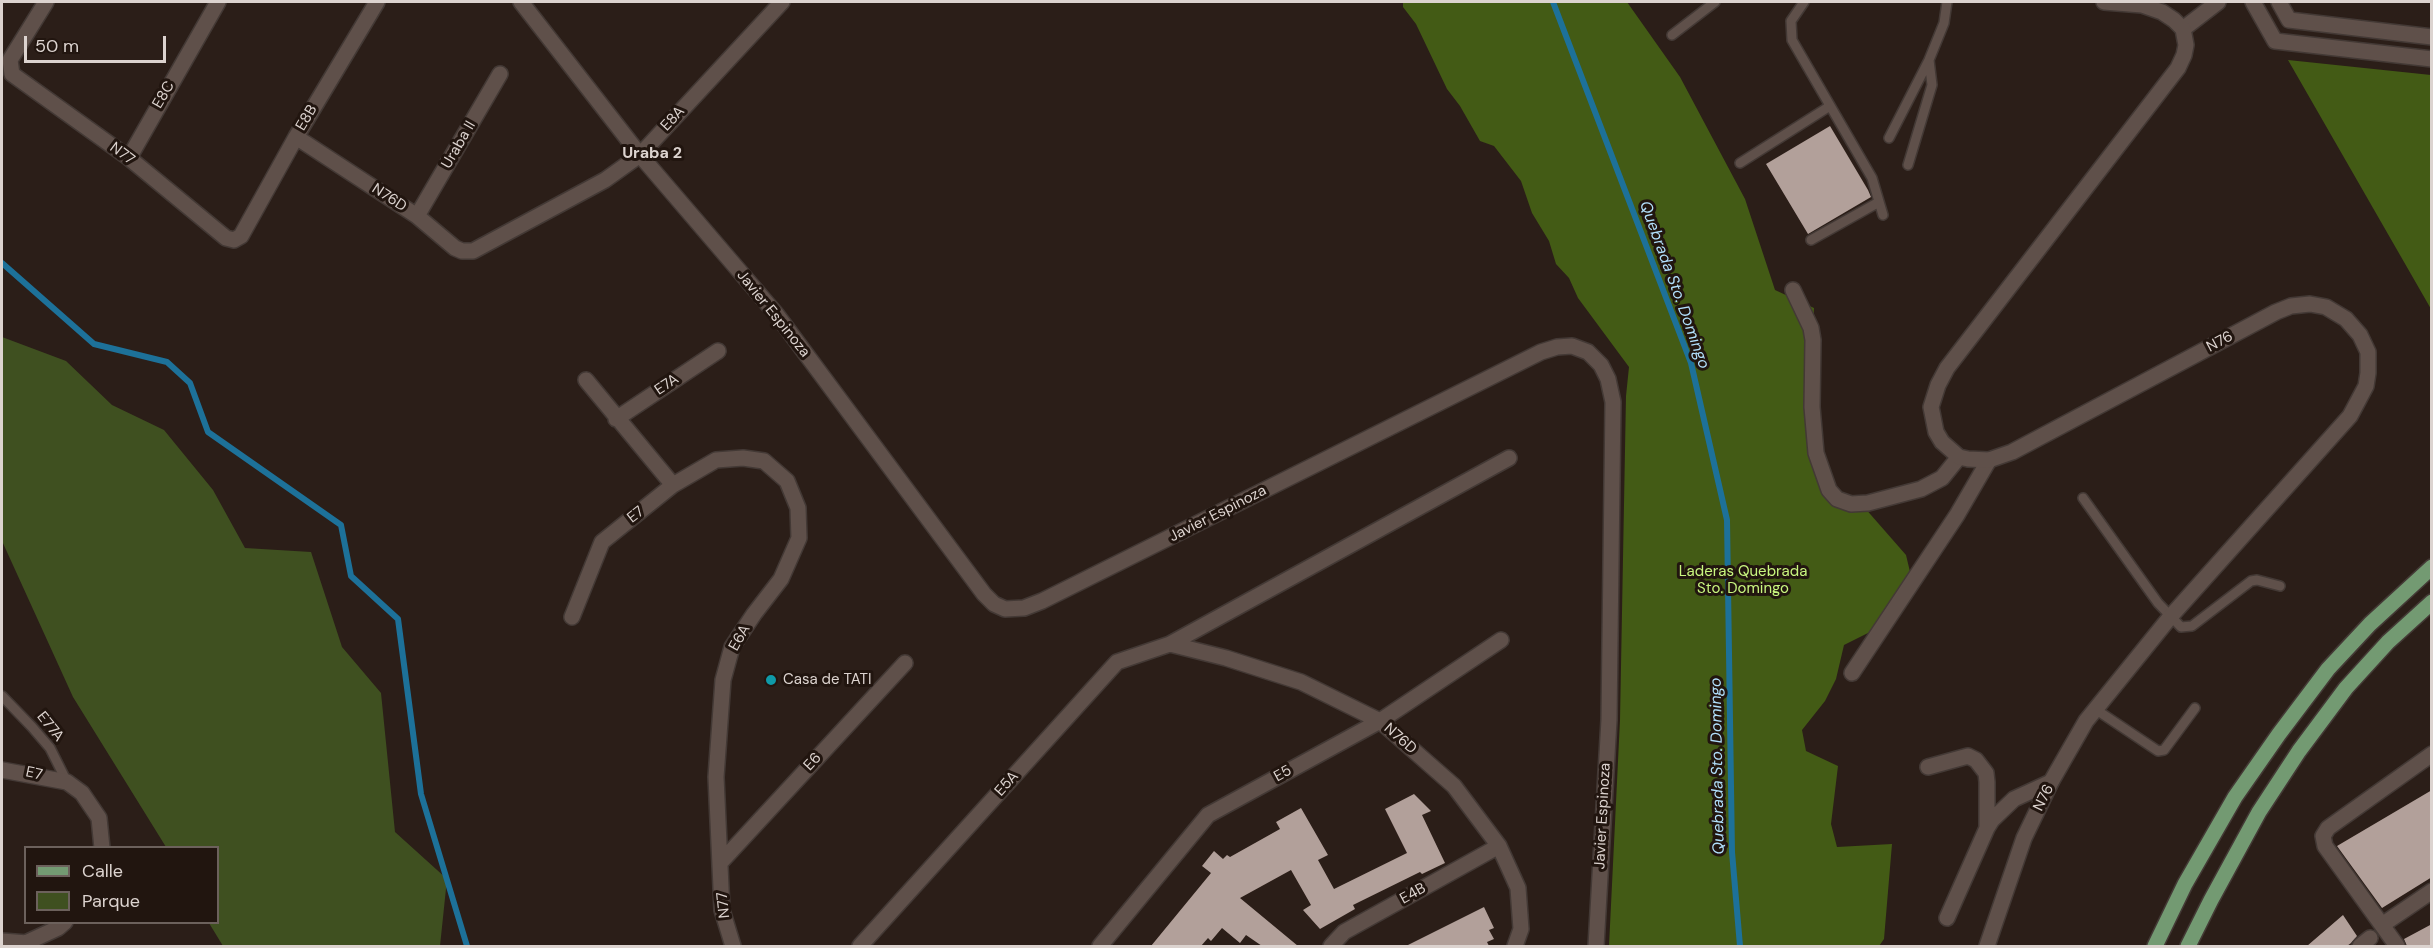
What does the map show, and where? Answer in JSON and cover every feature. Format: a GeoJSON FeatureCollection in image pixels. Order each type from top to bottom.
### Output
{"type":"FeatureCollection","features":[{"type":"Feature","properties":{"kind":"main road"},"geometry":{"type":"LineString","coordinates":[[2155,946],[2185,884],[2235,797],[2279,734],[2328,669],[2349,646],[2432,567]]}},
{"type":"Feature","properties":{"kind":"main road"},"geometry":{"type":"LineString","coordinates":[[2188,946],[2259,812],[2299,751],[2360,673],[2388,642],[2432,602]]}},
{"type":"Feature","properties":{"kind":"street","name":"N77"},"geometry":{"type":"LineString","coordinates":[[46,2],[10,60],[12,74],[129,158],[226,238],[234,240],[241,237]]}},
{"type":"Feature","properties":{"kind":"street","name":"E8C"},"geometry":{"type":"LineString","coordinates":[[129,158],[218,2]]}},
{"type":"Feature","properties":{"kind":"street","name":"E8B"},"geometry":{"type":"LineString","coordinates":[[241,237],[296,137],[377,2]]}},
{"type":"Feature","properties":{"kind":"street","name":"Javier Espinoza"},"geometry":{"type":"LineString","coordinates":[[521,2],[640,155],[777,315],[984,594],[994,604],[1005,609],[1024,608],[1042,601],[1541,352],[1557,347],[1572,346],[1588,352],[1601,365],[1608,379],[1613,402],[1608,720],[1596,946]]}},
{"type":"Feature","properties":{"kind":"street","name":"E8A"},"geometry":{"type":"LineString","coordinates":[[482,247],[605,180],[640,155],[782,2]]}},
{"type":"Feature","properties":{"kind":"street"},"geometry":{"type":"LineString","coordinates":[[1793,290],[1811,328],[1813,340],[1812,407],[1816,453],[1828,490],[1837,499],[1851,504],[1868,504],[1921,489],[1942,478],[1959,457],[1942,442],[1936,432],[1931,407],[1938,385],[1947,368],[2178,68],[2186,45],[2183,29],[2162,12],[2142,5],[2104,2]]}},
{"type":"Feature","properties":{"kind":"street"},"geometry":{"type":"LineString","coordinates":[[2183,29],[2218,2]]}},
{"type":"Feature","properties":{"kind":"street"},"geometry":{"type":"LineString","coordinates":[[2253,2],[2275,41],[2432,59]]}},
{"type":"Feature","properties":{"kind":"street"},"geometry":{"type":"LineString","coordinates":[[2278,2],[2289,20],[2432,37]]}},
{"type":"Feature","properties":{"kind":"street","name":"Uraba II"},"geometry":{"type":"LineString","coordinates":[[417,216],[500,74]]}},
{"type":"Feature","properties":{"kind":"street","name":"N76D"},"geometry":{"type":"LineString","coordinates":[[296,137],[417,216],[455,248],[467,252],[482,247]]}},
{"type":"Feature","properties":{"kind":"street","name":"N76"},"geometry":{"type":"LineString","coordinates":[[1959,457],[1989,460],[2026,447],[2291,306],[2310,304],[2326,307],[2346,319],[2360,335],[2368,352],[2366,386],[2350,416],[2171,616],[2086,721],[2050,782],[2024,838],[1987,946]]}},
{"type":"Feature","properties":{"kind":"street","name":"E7A"},"geometry":{"type":"LineString","coordinates":[[616,419],[718,351]]}},
{"type":"Feature","properties":{"kind":"street"},"geometry":{"type":"LineString","coordinates":[[586,380],[673,485]]}},
{"type":"Feature","properties":{"kind":"street","name":"E7"},"geometry":{"type":"LineString","coordinates":[[572,617],[602,542],[673,485],[716,460],[742,458]]}},
{"type":"Feature","properties":{"kind":"street","name":"E6A"},"geometry":{"type":"LineString","coordinates":[[721,862],[716,777],[723,680],[732,647],[781,579],[799,538],[798,508],[787,481],[764,461],[742,458]]}},
{"type":"Feature","properties":{"kind":"street","name":"E5A"},"geometry":{"type":"LineString","coordinates":[[860,946],[1117,662],[1170,644],[1509,458]]}},
{"type":"Feature","properties":{"kind":"street"},"geometry":{"type":"LineString","coordinates":[[1852,673],[1957,515],[1989,460]]}},
{"type":"Feature","properties":{"kind":"street","name":"E5"},"geometry":{"type":"LineString","coordinates":[[1100,946],[1208,815],[1380,722],[1501,640]]}},
{"type":"Feature","properties":{"kind":"street","name":"N76D"},"geometry":{"type":"LineString","coordinates":[[1170,644],[1226,658],[1301,682],[1380,722],[1454,786],[1499,846],[1518,888],[1521,929],[1515,946]]}},
{"type":"Feature","properties":{"kind":"street","name":"E6"},"geometry":{"type":"LineString","coordinates":[[721,862],[905,663]]}},
{"type":"Feature","properties":{"kind":"street"},"geometry":{"type":"LineString","coordinates":[[2397,946],[2325,846],[2323,836],[2328,828],[2432,754]]}},
{"type":"Feature","properties":{"kind":"street"},"geometry":{"type":"LineString","coordinates":[[1928,767],[1968,756],[1976,760],[1986,773],[1987,828]]}},
{"type":"Feature","properties":{"kind":"street","name":"E7"},"geometry":{"type":"LineString","coordinates":[[2,770],[67,782]]}},
{"type":"Feature","properties":{"kind":"street"},"geometry":{"type":"LineString","coordinates":[[67,782],[82,793],[99,818],[102,846]]}},
{"type":"Feature","properties":{"kind":"street"},"geometry":{"type":"LineString","coordinates":[[1947,918],[1987,828],[2014,799],[2050,782]]}},
{"type":"Feature","properties":{"kind":"street","name":"E4B"},"geometry":{"type":"LineString","coordinates":[[1331,946],[1344,932],[1499,846]]}},
{"type":"Feature","properties":{"kind":"street","name":"N77"},"geometry":{"type":"LineString","coordinates":[[721,862],[722,910],[733,946]]}},
{"type":"Feature","properties":{"kind":"street"},"geometry":{"type":"LineString","coordinates":[[2382,925],[2432,891]]}},
{"type":"Feature","properties":{"kind":"street"},"geometry":{"type":"LineString","coordinates":[[2,941],[23,945],[63,924]]}},
{"type":"Feature","properties":{"kind":"lane"},"geometry":{"type":"LineString","coordinates":[[1672,35],[1715,2]]}},
{"type":"Feature","properties":{"kind":"lane"},"geometry":{"type":"LineString","coordinates":[[1804,2],[1791,21],[1792,40],[1872,178],[1883,215]]}},
{"type":"Feature","properties":{"kind":"lane"},"geometry":{"type":"LineString","coordinates":[[1889,138],[1929,60],[1944,24],[1947,2]]}},
{"type":"Feature","properties":{"kind":"lane"},"geometry":{"type":"LineString","coordinates":[[1908,165],[1932,85],[1929,60]]}},
{"type":"Feature","properties":{"kind":"lane"},"geometry":{"type":"LineString","coordinates":[[1740,162],[1830,106]]}},
{"type":"Feature","properties":{"kind":"lane"},"geometry":{"type":"LineString","coordinates":[[1811,240],[1879,202]]}},
{"type":"Feature","properties":{"kind":"lane"},"geometry":{"type":"LineString","coordinates":[[2083,498],[2158,603],[2181,627],[2192,626],[2251,581],[2257,580],[2280,586]]}},
{"type":"Feature","properties":{"kind":"lane","name":"E77A"},"geometry":{"type":"LineString","coordinates":[[2,696],[50,748],[67,782]]}},
{"type":"Feature","properties":{"kind":"lane"},"geometry":{"type":"LineString","coordinates":[[2095,709],[2158,751],[2164,750],[2195,708]]}},
{"type":"Feature","properties":{"kind":"green space","name":"Laderas Quebrada Sto. Domingo"},"geometry":{"type":"Polygon","coordinates":[[[1403,2],[1627,2],[1680,77],[1745,199],[1775,290],[1814,308],[1810,396],[1826,491],[1864,507],[1906,555],[1911,576],[1878,628],[1844,645],[1836,679],[1825,701],[1802,730],[1806,751],[1838,766],[1831,824],[1837,847],[1892,844],[1884,939],[1879,946],[1609,946],[1620,720],[1626,396],[1629,367],[1578,298],[1569,278],[1556,264],[1549,241],[1532,213],[1521,181],[1494,146],[1480,141],[1460,106],[1447,89],[1416,24],[1403,7],[1403,2]]]}},
{"type":"Feature","properties":{"kind":"green space"},"geometry":{"type":"Polygon","coordinates":[[[2288,60],[2431,75],[2431,309],[2288,60]]]}},
{"type":"Feature","properties":{"kind":"green space"},"geometry":{"type":"Polygon","coordinates":[[[2,337],[66,361],[112,405],[164,430],[213,490],[245,548],[311,552],[342,647],[381,693],[395,832],[447,879],[440,946],[223,946],[210,924],[219,924],[219,846],[165,846],[73,697],[2,541],[2,337]]]}},
{"type":"Feature","properties":{"kind":"building"},"geometry":{"type":"Polygon","coordinates":[[[1830,126],[1871,197],[1808,234],[1766,164],[1830,126]]]}},
{"type":"Feature","properties":{"kind":"building"},"geometry":{"type":"Polygon","coordinates":[[[2432,790],[2432,877],[2382,908],[2337,846],[2432,790]]]}},
{"type":"Feature","properties":{"kind":"building"},"geometry":{"type":"Polygon","coordinates":[[[1414,794],[1431,811],[1422,815],[1445,863],[1422,874],[1420,872],[1353,905],[1355,909],[1320,929],[1303,910],[1311,905],[1291,870],[1240,898],[1298,946],[1262,946],[1246,935],[1240,943],[1222,928],[1211,941],[1208,938],[1201,946],[1151,946],[1211,873],[1202,866],[1214,851],[1223,859],[1227,855],[1230,857],[1280,829],[1276,822],[1301,808],[1328,855],[1318,860],[1334,889],[1407,853],[1385,809],[1414,794]]]}},
{"type":"Feature","properties":{"kind":"building"},"geometry":{"type":"Polygon","coordinates":[[[1484,907],[1494,928],[1489,930],[1494,939],[1487,942],[1489,946],[1406,946],[1484,907]]]}},
{"type":"Feature","properties":{"kind":"building"},"geometry":{"type":"Polygon","coordinates":[[[2343,915],[2357,936],[2351,943],[2347,946],[2307,946],[2343,915]]]}},
{"type":"Feature","properties":{"kind":"building"},"geometry":{"type":"Polygon","coordinates":[[[2432,924],[2432,946],[2407,946],[2404,939],[2432,924]]]}},
{"type":"Feature","properties":{"kind":"waterway","name":"Quebrada Sto. Domingo"},"geometry":{"type":"LineString","coordinates":[[1553,2],[1691,363],[1727,520],[1732,852],[1740,946]]}},
{"type":"Feature","properties":{"kind":"waterway"},"geometry":{"type":"LineString","coordinates":[[2,263],[94,344],[167,362],[190,383],[208,432],[341,525],[351,576],[398,619],[421,794],[467,946]]}},
{"type":"Feature","properties":{"kind":"place","name":"Casa de TATI"},"geometry":{"type":"Point","coordinates":[771,680]}},
{"type":"Feature","properties":{"kind":"district","name":"Uraba 2"},"geometry":{"type":"Point","coordinates":[652,154]}}]}
